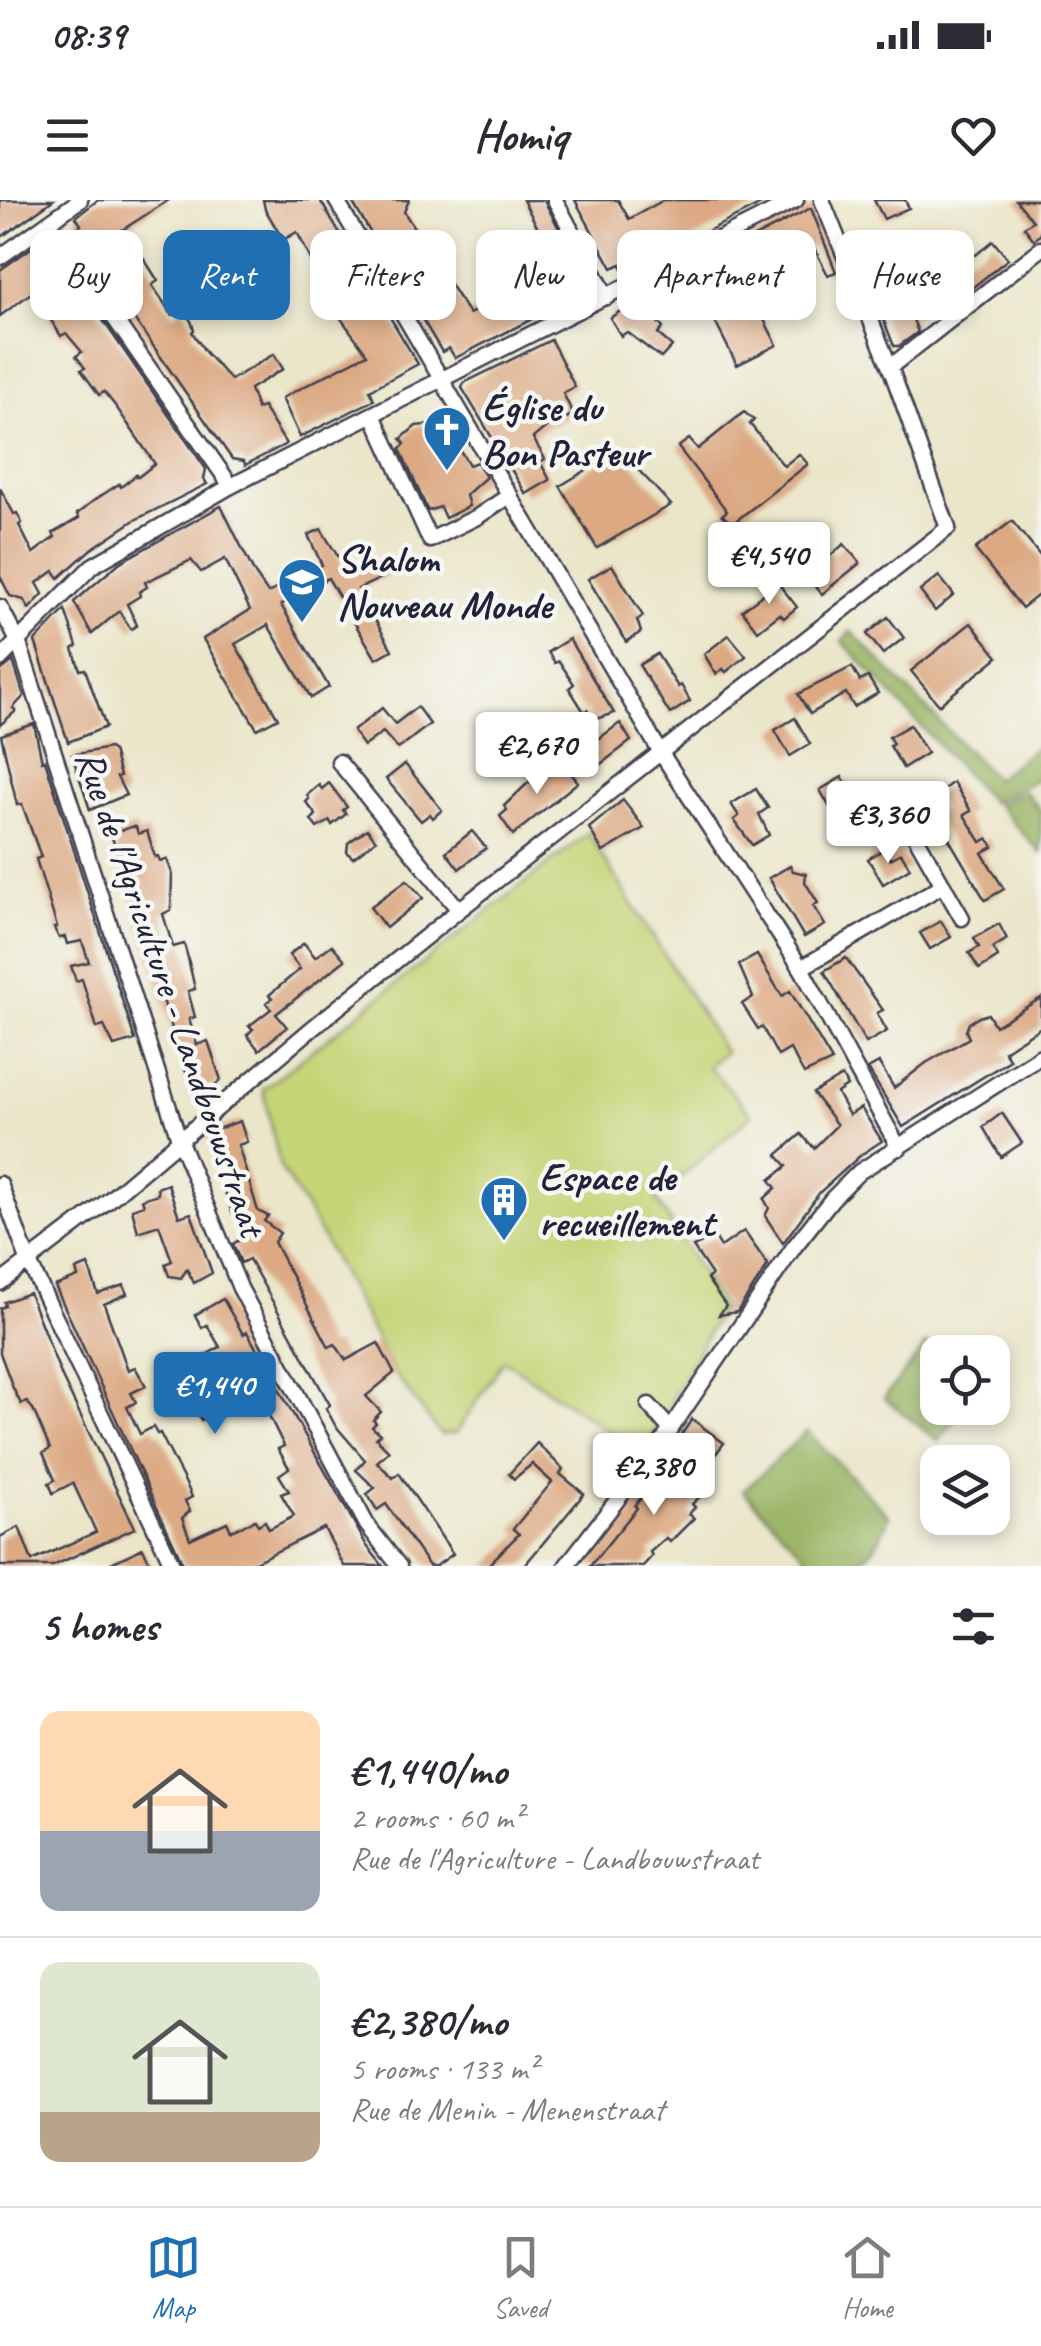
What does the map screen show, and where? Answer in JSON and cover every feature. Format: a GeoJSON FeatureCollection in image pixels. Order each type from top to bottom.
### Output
{"type":"FeatureCollection","features":[{"type":"Feature","properties":{"kind":"street"},"geometry":{"type":"LineString","coordinates":[[0,256],[80,200]]}},
{"type":"Feature","properties":{"kind":"street"},"geometry":{"type":"LineString","coordinates":[[336,200],[661,752],[800,968],[899,1148]]}},
{"type":"Feature","properties":{"kind":"street"},"geometry":{"type":"LineString","coordinates":[[555,200],[607,298]]}},
{"type":"Feature","properties":{"kind":"street"},"geometry":{"type":"LineString","coordinates":[[0,659],[92,566],[231,486],[796,200]]}},
{"type":"Feature","properties":{"kind":"street"},"geometry":{"type":"LineString","coordinates":[[0,1284],[108,1200],[459,910],[948,528],[890,367],[822,200]]}},
{"type":"Feature","properties":{"kind":"street"},"geometry":{"type":"LineString","coordinates":[[48,223],[231,486]]}},
{"type":"Feature","properties":{"kind":"street"},"geometry":{"type":"LineString","coordinates":[[890,367],[1041,249]]}},
{"type":"Feature","properties":{"kind":"street"},"geometry":{"type":"LineString","coordinates":[[372,415],[430,540],[510,494]]}},
{"type":"Feature","properties":{"kind":"street","name":"Rue de l'Agriculture - Landbouwstraat"},"geometry":{"type":"LineString","coordinates":[[0,607],[18,642],[179,1139],[240,1288],[367,1525],[399,1566]]}},
{"type":"Feature","properties":{"kind":"street"},"geometry":{"type":"LineString","coordinates":[[339,762],[459,910]]}},
{"type":"Feature","properties":{"kind":"street"},"geometry":{"type":"LineString","coordinates":[[909,825],[962,918]]}},
{"type":"Feature","properties":{"kind":"street"},"geometry":{"type":"LineString","coordinates":[[800,968],[943,884]]}},
{"type":"Feature","properties":{"kind":"street"},"geometry":{"type":"LineString","coordinates":[[566,1566],[671,1430],[815,1219],[860,1172],[1041,1056]]}},
{"type":"Feature","properties":{"kind":"street"},"geometry":{"type":"LineString","coordinates":[[0,1184],[28,1260],[173,1566]]}},
{"type":"Feature","properties":{"kind":"street"},"geometry":{"type":"LineString","coordinates":[[649,1405],[671,1430]]}},
{"type":"Feature","properties":{"kind":"green space"},"geometry":{"type":"Polygon","coordinates":[[[851,631],[995,779],[1041,744],[1041,777],[992,803],[842,641],[851,631]]]}},
{"type":"Feature","properties":{"kind":"green space"},"geometry":{"type":"Polygon","coordinates":[[[1024,791],[1041,811],[1041,853],[997,805],[1024,791]]]}},
{"type":"Feature","properties":{"kind":"green space"},"geometry":{"type":"Polygon","coordinates":[[[588,833],[725,1052],[708,1066],[752,1115],[656,1199],[722,1307],[642,1454],[504,1360],[456,1433],[441,1435],[394,1373],[313,1220],[280,1167],[263,1089],[588,833]]]}},
{"type":"Feature","properties":{"kind":"green space"},"geometry":{"type":"Polygon","coordinates":[[[920,1353],[920,1425],[952,1425],[938,1441],[884,1398],[920,1353]]]}},
{"type":"Feature","properties":{"kind":"green space"},"geometry":{"type":"Polygon","coordinates":[[[807,1431],[889,1516],[871,1552],[855,1562],[816,1566],[743,1491],[807,1431]]]}},
{"type":"Feature","properties":{"kind":"building"},"geometry":{"type":"Polygon","coordinates":[[[0,200],[53,200],[0,238],[0,200]]]}},
{"type":"Feature","properties":{"kind":"building"},"geometry":{"type":"Polygon","coordinates":[[[98,200],[169,200],[122,230],[74,230],[81,225],[76,217],[98,200]]]}},
{"type":"Feature","properties":{"kind":"building"},"geometry":{"type":"Polygon","coordinates":[[[263,200],[320,200],[338,230],[310,230],[310,258],[297,232],[290,236],[290,230],[277,230],[263,200]]]}},
{"type":"Feature","properties":{"kind":"building"},"geometry":{"type":"Polygon","coordinates":[[[351,200],[409,200],[404,212],[415,230],[369,230],[351,200]]]}},
{"type":"Feature","properties":{"kind":"building"},"geometry":{"type":"Polygon","coordinates":[[[523,200],[544,200],[560,230],[539,230],[523,200]]]}},
{"type":"Feature","properties":{"kind":"building"},"geometry":{"type":"Polygon","coordinates":[[[575,200],[618,200],[629,219],[664,200],[769,200],[710,230],[617,230],[617,266],[612,268],[597,240],[597,230],[591,230],[575,200]]]}},
{"type":"Feature","properties":{"kind":"building"},"geometry":{"type":"Polygon","coordinates":[[[874,200],[905,200],[909,208],[884,219],[874,200]]]}},
{"type":"Feature","properties":{"kind":"building"},"geometry":{"type":"Polygon","coordinates":[[[1016,200],[1041,200],[1041,234],[1034,240],[1024,227],[1033,221],[1016,200]]]}},
{"type":"Feature","properties":{"kind":"building"},"geometry":{"type":"Polygon","coordinates":[[[811,208],[836,272],[828,275],[816,252],[816,230],[768,230],[811,208]]]}},
{"type":"Feature","properties":{"kind":"building"},"geometry":{"type":"Polygon","coordinates":[[[993,241],[1008,259],[974,286],[974,255],[993,241]]]}},
{"type":"Feature","properties":{"kind":"building"},"geometry":{"type":"Polygon","coordinates":[[[30,249],[30,294],[0,316],[0,270],[30,249]]]}},
{"type":"Feature","properties":{"kind":"building"},"geometry":{"type":"Polygon","coordinates":[[[143,257],[158,281],[152,285],[163,302],[163,320],[190,320],[192,332],[206,353],[231,380],[274,354],[283,369],[250,389],[257,409],[263,407],[286,444],[245,465],[244,461],[232,459],[135,320],[143,320],[143,257]]]}},
{"type":"Feature","properties":{"kind":"building"},"geometry":{"type":"Polygon","coordinates":[[[456,294],[469,314],[476,310],[476,320],[530,320],[455,358],[449,348],[442,352],[423,320],[456,320],[456,294]]]}},
{"type":"Feature","properties":{"kind":"building"},"geometry":{"type":"Polygon","coordinates":[[[617,313],[617,320],[656,320],[663,328],[658,334],[672,346],[661,358],[627,332],[621,336],[610,318],[617,313]]]}},
{"type":"Feature","properties":{"kind":"building"},"geometry":{"type":"Polygon","coordinates":[[[51,320],[103,320],[206,469],[207,484],[133,521],[90,550],[59,578],[54,571],[37,583],[43,594],[29,609],[24,600],[10,596],[0,576],[0,488],[14,514],[17,513],[33,553],[55,537],[53,533],[79,518],[77,514],[93,501],[155,464],[117,408],[104,392],[99,395],[81,370],[85,368],[76,356],[82,352],[66,333],[61,336],[51,320]]]}},
{"type":"Feature","properties":{"kind":"building"},"geometry":{"type":"Polygon","coordinates":[[[342,320],[392,320],[418,364],[370,390],[374,400],[300,437],[282,398],[367,354],[342,320]]]}},
{"type":"Feature","properties":{"kind":"building"},"geometry":{"type":"Polygon","coordinates":[[[714,320],[764,320],[777,345],[737,365],[714,320]]]}},
{"type":"Feature","properties":{"kind":"building"},"geometry":{"type":"Polygon","coordinates":[[[884,320],[913,320],[918,332],[894,346],[884,320]]]}},
{"type":"Feature","properties":{"kind":"building"},"geometry":{"type":"Polygon","coordinates":[[[551,340],[575,387],[563,393],[573,414],[553,426],[551,423],[533,438],[545,459],[540,462],[550,480],[526,494],[462,388],[464,383],[551,340]]]}},
{"type":"Feature","properties":{"kind":"building"},"geometry":{"type":"Polygon","coordinates":[[[744,412],[754,420],[750,424],[784,466],[799,454],[808,464],[732,524],[722,515],[727,511],[678,447],[689,439],[698,449],[744,412]]]}},
{"type":"Feature","properties":{"kind":"building","name":"Église du Bon Pasteur"},"geometry":{"type":"Polygon","coordinates":[[[433,424],[436,432],[443,430],[451,444],[458,447],[469,465],[477,462],[486,477],[466,495],[469,506],[445,518],[440,507],[428,511],[400,449],[405,444],[401,439],[416,426],[433,424]]]}},
{"type":"Feature","properties":{"kind":"building"},"geometry":{"type":"Polygon","coordinates":[[[620,450],[671,505],[597,548],[560,486],[620,450]]]}},
{"type":"Feature","properties":{"kind":"building"},"geometry":{"type":"Polygon","coordinates":[[[221,506],[268,593],[322,565],[308,535],[321,529],[348,573],[382,564],[388,575],[358,589],[392,650],[376,659],[328,578],[281,605],[329,687],[311,698],[268,625],[235,644],[278,718],[257,729],[203,639],[250,610],[225,559],[201,572],[191,560],[145,582],[147,587],[139,592],[140,596],[127,604],[137,625],[131,629],[119,611],[92,634],[74,602],[119,563],[221,506]]]}},
{"type":"Feature","properties":{"kind":"building"},"geometry":{"type":"Polygon","coordinates":[[[1012,521],[1041,557],[1041,593],[1022,608],[975,549],[1012,521]]]}},
{"type":"Feature","properties":{"kind":"building"},"geometry":{"type":"Polygon","coordinates":[[[844,544],[860,563],[822,594],[801,569],[827,550],[831,555],[844,544]]]}},
{"type":"Feature","properties":{"kind":"building"},"geometry":{"type":"Polygon","coordinates":[[[612,565],[643,616],[637,620],[641,632],[626,642],[588,579],[612,565]]]}},
{"type":"Feature","properties":{"kind":"building"},"geometry":{"type":"Polygon","coordinates":[[[939,576],[954,595],[935,611],[920,591],[939,576]]]}},
{"type":"Feature","properties":{"kind":"building"},"geometry":{"type":"Polygon","coordinates":[[[778,583],[797,607],[758,631],[742,610],[778,583]]]}},
{"type":"Feature","properties":{"kind":"building"},"geometry":{"type":"Polygon","coordinates":[[[65,610],[80,670],[85,669],[106,727],[68,742],[35,641],[65,610]]]}},
{"type":"Feature","properties":{"kind":"building"},"geometry":{"type":"Polygon","coordinates":[[[888,617],[904,638],[883,654],[867,634],[888,617]]]}},
{"type":"Feature","properties":{"kind":"building"},"geometry":{"type":"Polygon","coordinates":[[[971,623],[998,657],[939,705],[911,671],[971,623]]]}},
{"type":"Feature","properties":{"kind":"building"},"geometry":{"type":"Polygon","coordinates":[[[729,635],[746,656],[726,672],[723,669],[716,674],[704,654],[729,635]]]}},
{"type":"Feature","properties":{"kind":"building"},"geometry":{"type":"Polygon","coordinates":[[[569,639],[614,713],[593,720],[569,688],[574,684],[548,652],[569,639]]]}},
{"type":"Feature","properties":{"kind":"building"},"geometry":{"type":"Polygon","coordinates":[[[657,654],[690,701],[670,714],[639,665],[657,654]]]}},
{"type":"Feature","properties":{"kind":"building"},"geometry":{"type":"Polygon","coordinates":[[[13,661],[24,696],[13,708],[16,711],[0,725],[0,671],[13,661]]]}},
{"type":"Feature","properties":{"kind":"building"},"geometry":{"type":"Polygon","coordinates":[[[852,667],[860,681],[868,677],[878,693],[854,707],[846,693],[810,714],[798,694],[852,667]]]}},
{"type":"Feature","properties":{"kind":"building"},"geometry":{"type":"Polygon","coordinates":[[[417,707],[430,724],[398,749],[383,732],[364,746],[353,731],[382,708],[395,724],[417,707]]]}},
{"type":"Feature","properties":{"kind":"building"},"geometry":{"type":"Polygon","coordinates":[[[795,718],[810,744],[790,756],[775,730],[795,718]]]}},
{"type":"Feature","properties":{"kind":"building"},"geometry":{"type":"Polygon","coordinates":[[[620,723],[631,741],[598,766],[592,754],[597,750],[593,743],[620,723]]]}},
{"type":"Feature","properties":{"kind":"building"},"geometry":{"type":"Polygon","coordinates":[[[34,724],[42,761],[45,760],[135,1040],[114,1046],[104,1026],[97,1028],[82,979],[76,981],[71,966],[89,962],[82,941],[67,944],[54,928],[57,927],[36,859],[41,857],[22,804],[17,805],[1,735],[34,724]]]}},
{"type":"Feature","properties":{"kind":"building"},"geometry":{"type":"Polygon","coordinates":[[[910,725],[927,753],[903,768],[889,737],[910,725]]]}},
{"type":"Feature","properties":{"kind":"building"},"geometry":{"type":"Polygon","coordinates":[[[109,748],[126,795],[90,810],[72,755],[109,748]]]}},
{"type":"Feature","properties":{"kind":"building"},"geometry":{"type":"Polygon","coordinates":[[[561,761],[578,782],[513,835],[500,816],[507,810],[504,806],[530,781],[532,784],[561,761]]]}},
{"type":"Feature","properties":{"kind":"building"},"geometry":{"type":"Polygon","coordinates":[[[405,764],[442,810],[433,818],[430,814],[421,821],[386,779],[405,764]]]}},
{"type":"Feature","properties":{"kind":"building"},"geometry":{"type":"Polygon","coordinates":[[[842,777],[855,797],[832,811],[820,790],[842,777]]]}},
{"type":"Feature","properties":{"kind":"building"},"geometry":{"type":"Polygon","coordinates":[[[953,782],[971,811],[964,815],[981,842],[988,838],[993,847],[982,853],[1004,889],[985,900],[934,814],[943,809],[935,796],[953,782]]]}},
{"type":"Feature","properties":{"kind":"building"},"geometry":{"type":"Polygon","coordinates":[[[329,783],[347,807],[343,810],[346,814],[332,825],[330,821],[317,828],[311,820],[316,815],[306,802],[307,795],[319,785],[322,789],[329,783]]]}},
{"type":"Feature","properties":{"kind":"building"},"geometry":{"type":"Polygon","coordinates":[[[756,789],[768,808],[759,814],[769,835],[752,845],[734,820],[739,816],[731,804],[756,789]]]}},
{"type":"Feature","properties":{"kind":"building"},"geometry":{"type":"Polygon","coordinates":[[[623,800],[644,828],[603,852],[589,828],[623,800]]]}},
{"type":"Feature","properties":{"kind":"building"},"geometry":{"type":"Polygon","coordinates":[[[136,827],[138,834],[147,831],[155,857],[160,861],[167,859],[172,873],[171,910],[163,914],[173,947],[184,944],[188,958],[195,989],[188,991],[195,1017],[189,1019],[197,1045],[208,1041],[221,1080],[200,1097],[185,1070],[111,834],[136,827]]]}},
{"type":"Feature","properties":{"kind":"building"},"geometry":{"type":"Polygon","coordinates":[[[367,829],[376,840],[353,858],[347,852],[348,843],[367,829]]]}},
{"type":"Feature","properties":{"kind":"building"},"geometry":{"type":"Polygon","coordinates":[[[472,831],[486,848],[459,869],[446,852],[472,831]]]}},
{"type":"Feature","properties":{"kind":"building"},"geometry":{"type":"Polygon","coordinates":[[[884,849],[890,859],[901,853],[910,868],[883,884],[868,859],[884,849]]]}},
{"type":"Feature","properties":{"kind":"building"},"geometry":{"type":"Polygon","coordinates":[[[790,866],[793,871],[806,874],[805,882],[818,903],[813,906],[825,925],[804,937],[769,878],[790,866]]]}},
{"type":"Feature","properties":{"kind":"building"},"geometry":{"type":"Polygon","coordinates":[[[407,880],[423,898],[386,928],[370,907],[407,880]]]}},
{"type":"Feature","properties":{"kind":"building"},"geometry":{"type":"Polygon","coordinates":[[[941,921],[951,937],[930,949],[920,933],[941,921]]]}},
{"type":"Feature","properties":{"kind":"building"},"geometry":{"type":"Polygon","coordinates":[[[999,924],[1007,939],[993,948],[998,957],[979,969],[969,953],[979,947],[974,938],[999,924]]]}},
{"type":"Feature","properties":{"kind":"building"},"geometry":{"type":"Polygon","coordinates":[[[304,943],[315,957],[332,945],[345,960],[276,1014],[287,1027],[259,1050],[247,1035],[253,1029],[249,1026],[271,1009],[266,1003],[272,998],[269,995],[300,969],[289,955],[304,943]]]}},
{"type":"Feature","properties":{"kind":"building"},"geometry":{"type":"Polygon","coordinates":[[[757,955],[782,996],[790,991],[832,1061],[804,1074],[790,1049],[778,1056],[762,1027],[758,1029],[742,1004],[753,997],[739,965],[757,955]]]}},
{"type":"Feature","properties":{"kind":"building"},"geometry":{"type":"Polygon","coordinates":[[[846,958],[883,1010],[877,1013],[887,1031],[866,1043],[824,971],[846,958]]]}},
{"type":"Feature","properties":{"kind":"building"},"geometry":{"type":"Polygon","coordinates":[[[1041,998],[1041,1027],[1004,1051],[1010,1060],[903,1127],[868,1069],[879,1063],[894,1088],[926,1063],[969,1038],[969,1023],[988,1014],[995,1026],[1041,998]]]}},
{"type":"Feature","properties":{"kind":"building"},"geometry":{"type":"Polygon","coordinates":[[[842,1076],[847,1086],[837,1093],[849,1115],[861,1108],[882,1141],[820,1192],[783,1243],[765,1216],[769,1208],[764,1199],[776,1188],[770,1180],[787,1166],[777,1155],[801,1134],[814,1148],[837,1125],[813,1093],[842,1076]]]}},
{"type":"Feature","properties":{"kind":"building"},"geometry":{"type":"Polygon","coordinates":[[[1002,1113],[1022,1143],[1001,1157],[983,1127],[1002,1113]]]}},
{"type":"Feature","properties":{"kind":"building"},"geometry":{"type":"Polygon","coordinates":[[[240,1121],[247,1142],[238,1145],[258,1211],[268,1216],[264,1221],[280,1233],[274,1242],[329,1347],[335,1344],[346,1360],[378,1343],[394,1373],[366,1396],[381,1412],[372,1427],[380,1434],[376,1438],[389,1451],[377,1462],[393,1478],[399,1473],[453,1554],[436,1566],[429,1566],[386,1504],[377,1510],[367,1494],[375,1488],[356,1470],[365,1460],[335,1425],[326,1408],[330,1405],[249,1259],[241,1263],[233,1244],[248,1234],[232,1213],[219,1173],[228,1171],[220,1150],[213,1152],[206,1133],[240,1121]]]}},
{"type":"Feature","properties":{"kind":"building"},"geometry":{"type":"Polygon","coordinates":[[[168,1184],[179,1217],[191,1213],[212,1273],[194,1283],[187,1269],[181,1278],[169,1276],[165,1264],[172,1261],[159,1225],[138,1232],[132,1209],[144,1205],[142,1199],[158,1194],[157,1188],[168,1184]]]}},
{"type":"Feature","properties":{"kind":"building"},"geometry":{"type":"Polygon","coordinates":[[[744,1231],[768,1265],[737,1312],[719,1315],[726,1306],[707,1279],[712,1275],[693,1247],[715,1237],[721,1247],[744,1231]]]}},
{"type":"Feature","properties":{"kind":"building"},"geometry":{"type":"Polygon","coordinates":[[[88,1265],[98,1294],[124,1285],[127,1294],[104,1304],[128,1370],[135,1367],[146,1386],[131,1393],[136,1402],[127,1407],[140,1434],[153,1427],[160,1433],[188,1488],[192,1497],[185,1501],[190,1511],[182,1518],[190,1539],[227,1522],[231,1531],[255,1520],[258,1525],[265,1521],[269,1529],[294,1516],[281,1494],[289,1491],[279,1475],[289,1468],[278,1449],[284,1446],[256,1389],[201,1420],[177,1371],[220,1347],[207,1325],[202,1328],[195,1315],[223,1299],[243,1334],[247,1332],[367,1546],[383,1566],[344,1566],[324,1528],[247,1566],[184,1566],[55,1286],[78,1277],[76,1270],[88,1265]]]}},
{"type":"Feature","properties":{"kind":"building"},"geometry":{"type":"Polygon","coordinates":[[[29,1293],[62,1377],[135,1528],[53,1566],[0,1566],[0,1537],[19,1527],[32,1561],[96,1532],[73,1483],[53,1493],[49,1483],[55,1480],[43,1453],[50,1449],[33,1409],[26,1401],[21,1404],[0,1353],[0,1308],[5,1306],[4,1302],[29,1293]]]}},
{"type":"Feature","properties":{"kind":"building"},"geometry":{"type":"Polygon","coordinates":[[[692,1419],[724,1443],[708,1464],[676,1443],[692,1419]]]}},
{"type":"Feature","properties":{"kind":"building"},"geometry":{"type":"Polygon","coordinates":[[[537,1443],[563,1469],[560,1474],[584,1494],[524,1566],[487,1566],[519,1534],[513,1529],[552,1482],[532,1464],[514,1479],[509,1474],[537,1443]]]}},
{"type":"Feature","properties":{"kind":"building"},"geometry":{"type":"Polygon","coordinates":[[[667,1455],[705,1492],[692,1504],[695,1507],[689,1514],[694,1518],[670,1542],[666,1538],[650,1552],[652,1556],[643,1566],[590,1566],[637,1508],[654,1480],[651,1477],[667,1455]]]}},
{"type":"Feature","properties":{"kind":"building"},"geometry":{"type":"Polygon","coordinates":[[[143,1548],[151,1566],[105,1566],[143,1548]]]}},
{"type":"Feature","properties":{"kind":"place","name":"Église du Bon Pasteur"},"geometry":{"type":"Point","coordinates":[447,472]}},
{"type":"Feature","properties":{"kind":"place","name":"Shalom Nouveau Monde"},"geometry":{"type":"Point","coordinates":[302,624]}},
{"type":"Feature","properties":{"kind":"place","name":"Espace de recueillement"},"geometry":{"type":"Point","coordinates":[504,1242]}}]}
